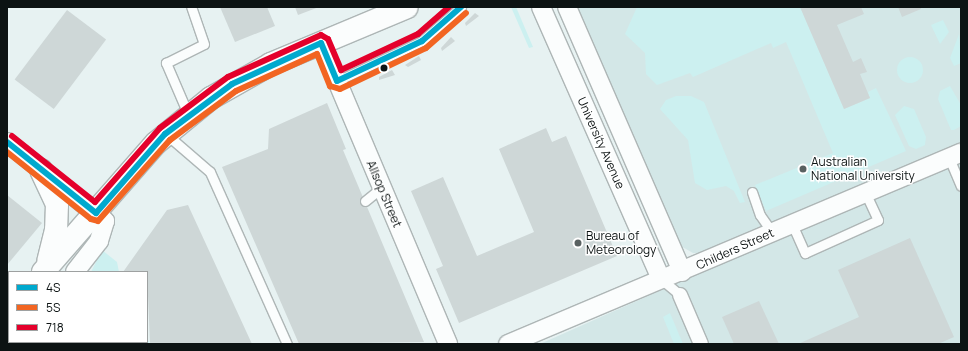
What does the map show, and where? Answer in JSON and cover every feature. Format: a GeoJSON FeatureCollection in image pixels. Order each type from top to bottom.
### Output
{"type":"FeatureCollection","features":[{"type":"Feature","properties":{"kind":"street"},"geometry":{"type":"LineString","coordinates":[[43,271],[165,134],[188,114],[238,81],[321,43],[407,7]]}},
{"type":"Feature","properties":{"kind":"street","name":"University Avenue"},"geometry":{"type":"LineString","coordinates":[[541,7],[661,279]]}},
{"type":"Feature","properties":{"kind":"street","name":"University Avenue"},"geometry":{"type":"LineString","coordinates":[[567,7],[682,272]]}},
{"type":"Feature","properties":{"kind":"street","name":"Allsop Street"},"geometry":{"type":"LineString","coordinates":[[321,43],[448,344]]}},
{"type":"Feature","properties":{"kind":"street"},"geometry":{"type":"LineString","coordinates":[[7,142],[105,221],[102,235],[76,271]]}},
{"type":"Feature","properties":{"kind":"street","name":"Childers Street"},"geometry":{"type":"LineString","coordinates":[[513,343],[661,279],[682,272],[865,192],[955,156]]}},
{"type":"Feature","properties":{"kind":"street"},"geometry":{"type":"LineString","coordinates":[[42,170],[57,204],[54,245],[42,271]]}},
{"type":"Feature","properties":{"kind":"street"},"geometry":{"type":"LineString","coordinates":[[60,271],[87,238],[96,213]]}},
{"type":"Feature","properties":{"kind":"street"},"geometry":{"type":"LineString","coordinates":[[680,295],[701,344]]}},
{"type":"Feature","properties":{"kind":"lane"},"geometry":{"type":"LineString","coordinates":[[188,114],[166,63],[204,44],[191,7]]}},
{"type":"Feature","properties":{"kind":"lane"},"geometry":{"type":"LineString","coordinates":[[337,81],[424,40],[461,7]]}},
{"type":"Feature","properties":{"kind":"lane"},"geometry":{"type":"LineString","coordinates":[[165,134],[210,172],[287,344]]}},
{"type":"Feature","properties":{"kind":"lane"},"geometry":{"type":"LineString","coordinates":[[955,156],[961,186]]}},
{"type":"Feature","properties":{"kind":"lane"},"geometry":{"type":"LineString","coordinates":[[365,201],[381,188]]}},
{"type":"Feature","properties":{"kind":"lane"},"geometry":{"type":"LineString","coordinates":[[752,192],[760,215],[772,232]]}},
{"type":"Feature","properties":{"kind":"lane"},"geometry":{"type":"LineString","coordinates":[[792,224],[806,253],[878,220],[865,192]]}},
{"type":"Feature","properties":{"kind":"lane"},"geometry":{"type":"LineString","coordinates":[[661,279],[680,295]]}},
{"type":"Feature","properties":{"kind":"shaded area"},"geometry":{"type":"Polygon","coordinates":[[[511,7],[516,7],[533,47],[529,48],[511,7]]]}},
{"type":"Feature","properties":{"kind":"shaded area","name":"Australian National University"},"geometry":{"type":"Polygon","coordinates":[[[576,7],[961,7],[961,344],[540,344],[711,268],[706,253],[693,253],[679,245],[576,7]]]}},
{"type":"Feature","properties":{"kind":"shaded area"},"geometry":{"type":"Polygon","coordinates":[[[637,7],[800,7],[844,109],[870,98],[868,92],[876,88],[906,151],[766,211],[755,185],[833,153],[786,42],[773,48],[771,43],[693,77],[690,73],[657,85],[646,74],[645,53],[625,34],[637,7]]]}},
{"type":"Feature","properties":{"kind":"shaded area"},"geometry":{"type":"Polygon","coordinates":[[[943,20],[949,32],[940,44],[931,25],[943,20]]]}},
{"type":"Feature","properties":{"kind":"shaded area"},"geometry":{"type":"Polygon","coordinates":[[[959,34],[961,63],[954,66],[950,58],[959,34]]]}},
{"type":"Feature","properties":{"kind":"shaded area"},"geometry":{"type":"Polygon","coordinates":[[[910,57],[919,61],[923,70],[919,79],[910,83],[901,79],[897,70],[901,61],[910,57]]]}},
{"type":"Feature","properties":{"kind":"shaded area"},"geometry":{"type":"Polygon","coordinates":[[[950,86],[961,105],[961,126],[954,130],[951,130],[938,99],[940,91],[950,86]]]}},
{"type":"Feature","properties":{"kind":"shaded area"},"geometry":{"type":"Polygon","coordinates":[[[676,96],[691,96],[704,102],[745,202],[740,203],[734,191],[726,186],[707,190],[695,183],[688,140],[660,109],[666,100],[676,96]]]}},
{"type":"Feature","properties":{"kind":"shaded area"},"geometry":{"type":"Polygon","coordinates":[[[904,106],[914,109],[926,137],[925,145],[916,149],[909,146],[895,115],[904,106]]]}},
{"type":"Feature","properties":{"kind":"shaded area"},"geometry":{"type":"Polygon","coordinates":[[[102,250],[117,262],[119,271],[92,271],[102,250]]]}},
{"type":"Feature","properties":{"kind":"shaded area"},"geometry":{"type":"Polygon","coordinates":[[[670,313],[683,344],[674,344],[663,317],[670,313]]]}},
{"type":"Feature","properties":{"kind":"shaded area"},"geometry":{"type":"Polygon","coordinates":[[[148,340],[150,344],[43,344],[148,343],[148,340]]]}},
{"type":"Feature","properties":{"kind":"building"},"geometry":{"type":"Polygon","coordinates":[[[220,7],[267,7],[275,26],[235,42],[220,7]]]}},
{"type":"Feature","properties":{"kind":"building"},"geometry":{"type":"Polygon","coordinates":[[[295,7],[319,7],[298,15],[295,7]]]}},
{"type":"Feature","properties":{"kind":"building"},"geometry":{"type":"Polygon","coordinates":[[[800,7],[861,7],[864,14],[837,25],[853,62],[861,58],[867,72],[860,74],[870,98],[844,109],[800,7]]]}},
{"type":"Feature","properties":{"kind":"building"},"geometry":{"type":"Polygon","coordinates":[[[898,7],[921,7],[921,9],[902,17],[898,7]]]}},
{"type":"Feature","properties":{"kind":"building"},"geometry":{"type":"Polygon","coordinates":[[[67,10],[106,39],[54,109],[15,79],[67,10]]]}},
{"type":"Feature","properties":{"kind":"building"},"geometry":{"type":"Polygon","coordinates":[[[475,13],[479,16],[466,26],[465,23],[475,13]]]}},
{"type":"Feature","properties":{"kind":"building"},"geometry":{"type":"Polygon","coordinates":[[[451,37],[455,41],[442,51],[441,48],[451,37]]]}},
{"type":"Feature","properties":{"kind":"building"},"geometry":{"type":"Polygon","coordinates":[[[419,56],[421,60],[408,67],[405,65],[419,56]]]}},
{"type":"Feature","properties":{"kind":"building"},"geometry":{"type":"Polygon","coordinates":[[[392,70],[395,75],[379,80],[379,77],[392,70]]]}},
{"type":"Feature","properties":{"kind":"building"},"geometry":{"type":"Polygon","coordinates":[[[327,103],[346,149],[343,150],[424,342],[299,344],[222,167],[268,149],[269,129],[327,103]]]}},
{"type":"Feature","properties":{"kind":"building"},"geometry":{"type":"Polygon","coordinates":[[[546,128],[552,142],[566,136],[617,256],[459,323],[436,269],[443,266],[411,191],[443,177],[477,256],[534,232],[499,149],[546,128]]]}},
{"type":"Feature","properties":{"kind":"building"},"geometry":{"type":"Polygon","coordinates":[[[7,195],[42,223],[7,265],[7,195]]]}},
{"type":"Feature","properties":{"kind":"building"},"geometry":{"type":"Polygon","coordinates":[[[188,205],[252,344],[150,344],[148,271],[124,271],[167,210],[188,205]]]}},
{"type":"Feature","properties":{"kind":"building"},"geometry":{"type":"Polygon","coordinates":[[[910,238],[954,337],[938,344],[798,344],[859,317],[838,270],[910,238]]]}},
{"type":"Feature","properties":{"kind":"building"},"geometry":{"type":"Polygon","coordinates":[[[759,301],[779,344],[734,344],[722,317],[759,301]]]}},
{"type":"Feature","properties":{"kind":"transit line","name":"718"},"geometry":{"type":"LineString","coordinates":[[12,136],[95,202],[160,128],[228,77],[321,35],[328,39],[341,70],[418,34],[449,7]]}},
{"type":"Feature","properties":{"kind":"transit line","name":"4S"},"geometry":{"type":"LineString","coordinates":[[7,142],[96,213],[165,134],[232,84],[321,43],[337,81],[422,41],[461,7]]}},
{"type":"Feature","properties":{"kind":"transit line","name":"5S"},"geometry":{"type":"LineString","coordinates":[[7,152],[91,219],[98,221],[170,140],[236,91],[317,54],[330,86],[340,89],[426,48],[466,13]]}},
{"type":"Feature","properties":{"kind":"place","name":"Australian National University"},"geometry":{"type":"Point","coordinates":[803,169]}},
{"type":"Feature","properties":{"kind":"place","name":"Bureau of Meteorology"},"geometry":{"type":"Point","coordinates":[578,243]}}]}
